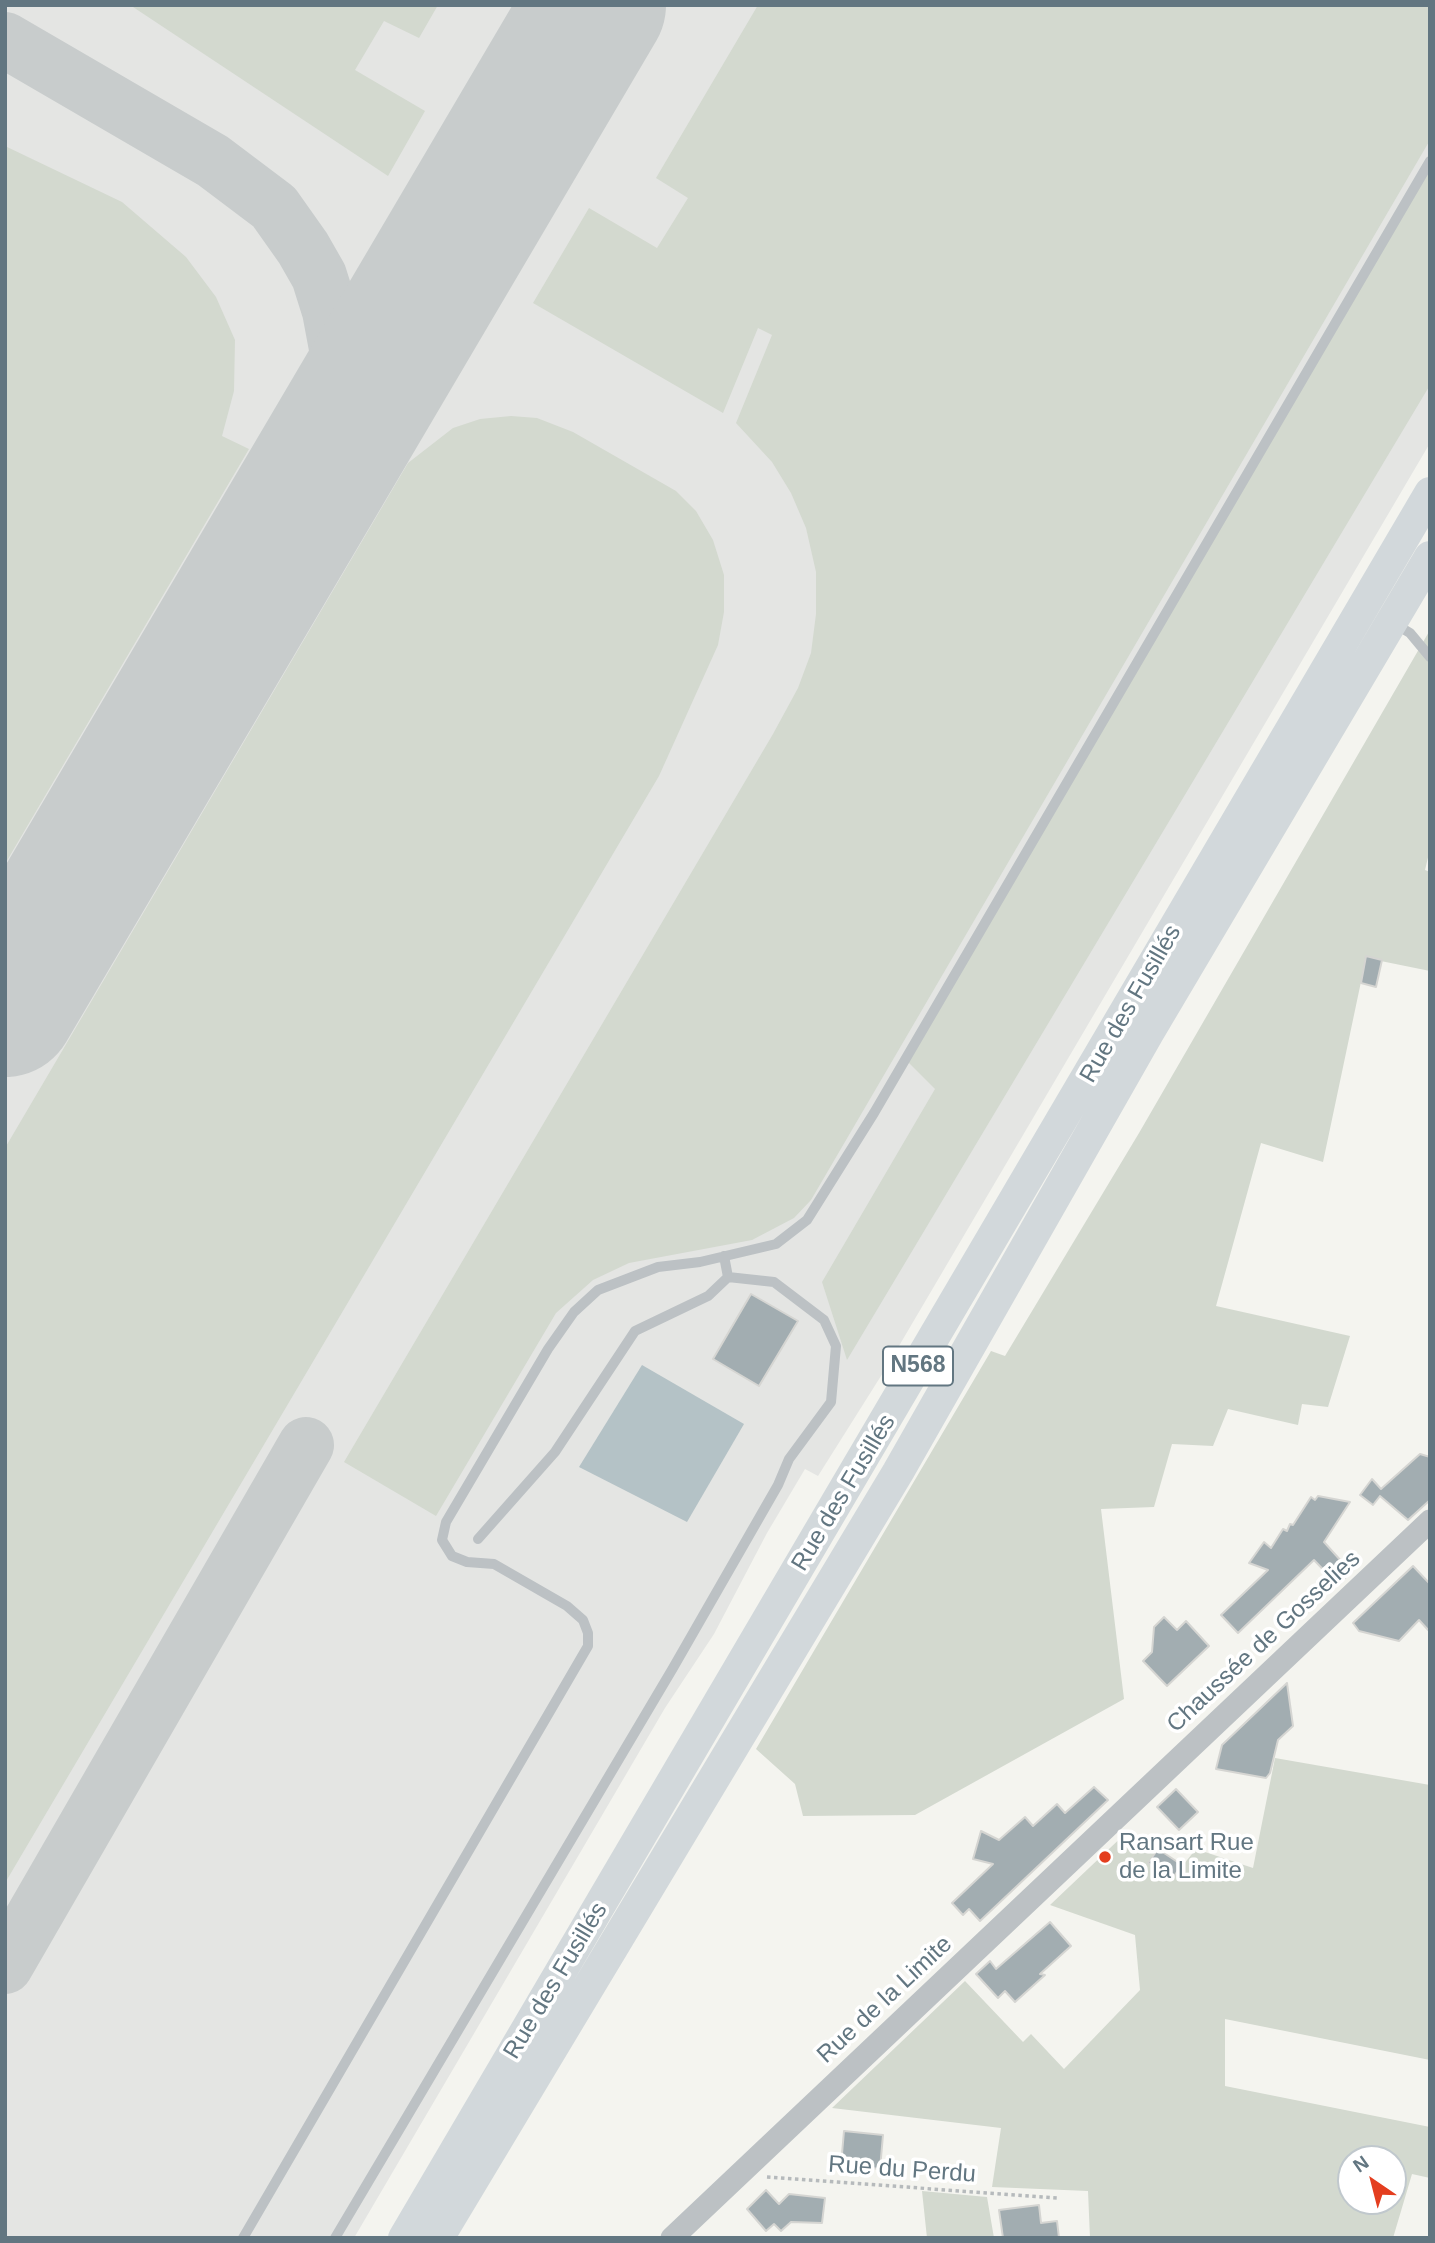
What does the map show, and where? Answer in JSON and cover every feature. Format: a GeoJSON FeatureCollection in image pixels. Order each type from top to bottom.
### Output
{"type":"FeatureCollection","features":[{"type":"Feature","properties":{"kind":"highway","name":"Rue des Fusillés"},"geometry":{"type":"LineString","coordinates":[[404,2238],[1430,493]]}},
{"type":"Feature","properties":{"kind":"highway","name":"Rue des Fusillés"},"geometry":{"type":"LineString","coordinates":[[438,2238],[898,1472],[1148,1033],[1430,557]]}},
{"type":"Feature","properties":{"kind":"street","name":"Chaussée de Gosselies"},"geometry":{"type":"LineString","coordinates":[[1133,1801],[1430,1521]]}},
{"type":"Feature","properties":{"kind":"street","name":"Rue de la Limite"},"geometry":{"type":"LineString","coordinates":[[672,2238],[1133,1801]]}},
{"type":"Feature","properties":{"kind":"lane"},"geometry":{"type":"LineString","coordinates":[[243,2238],[588,1646],[588,1633],[583,1620],[567,1606],[494,1564],[467,1562],[452,1556],[442,1541],[446,1522],[548,1349],[574,1312],[598,1290],[658,1267],[776,1244],[807,1220],[874,1113],[1430,161]]}},
{"type":"Feature","properties":{"kind":"lane"},"geometry":{"type":"LineString","coordinates":[[1391,622],[1410,634],[1430,657]]}},
{"type":"Feature","properties":{"kind":"lane"},"geometry":{"type":"LineString","coordinates":[[724,1256],[728,1277]]}},
{"type":"Feature","properties":{"kind":"lane"},"geometry":{"type":"LineString","coordinates":[[335,2238],[673,1668],[778,1485],[789,1459],[831,1402],[836,1346],[824,1320],[774,1282],[728,1277],[708,1296],[635,1331],[555,1452],[478,1539]]}},
{"type":"Feature","properties":{"kind":"path","name":"Rue du Perdu"},"geometry":{"type":"LineString","coordinates":[[747,2166],[762,2176],[1057,2198]]}},
{"type":"Feature","properties":{"kind":"shaded area"},"geometry":{"type":"Polygon","coordinates":[[[5,5],[1430,5],[1430,443],[886,1368],[818,1476],[805,1469],[767,1533],[714,1634],[665,1708],[354,2238],[5,2238],[5,5]]]}},
{"type":"Feature","properties":{"kind":"shaded area"},"geometry":{"type":"Polygon","coordinates":[[[130,5],[438,5],[419,38],[384,21],[355,70],[425,111],[388,176],[130,5]]]}},
{"type":"Feature","properties":{"kind":"shaded area"},"geometry":{"type":"Polygon","coordinates":[[[758,5],[1430,5],[1430,140],[811,1200],[794,1218],[752,1240],[629,1263],[593,1280],[556,1313],[436,1516],[344,1462],[773,734],[798,688],[811,653],[816,614],[816,572],[806,528],[791,493],[772,462],[736,423],[772,335],[758,328],[723,413],[533,303],[589,208],[657,248],[688,198],[656,178],[758,5]]]}},
{"type":"Feature","properties":{"kind":"shaded area"},"geometry":{"type":"Polygon","coordinates":[[[5,146],[122,202],[186,257],[216,297],[235,340],[234,391],[222,436],[249,449],[5,864],[5,146]]]}},
{"type":"Feature","properties":{"kind":"shaded area"},"geometry":{"type":"Polygon","coordinates":[[[1430,160],[1430,385],[847,1360],[822,1282],[935,1089],[905,1059],[1430,160]]]}},
{"type":"Feature","properties":{"kind":"shaded area"},"geometry":{"type":"Polygon","coordinates":[[[511,416],[537,418],[573,432],[676,491],[696,511],[713,540],[724,575],[724,612],[718,645],[659,776],[5,1883],[5,1148],[408,463],[453,428],[480,419],[511,416]]]}},
{"type":"Feature","properties":{"kind":"shaded area"},"geometry":{"type":"Polygon","coordinates":[[[1430,630],[1430,849],[1425,870],[1430,872],[1430,971],[1366,958],[1323,1162],[1261,1143],[1216,1306],[1350,1336],[1328,1407],[1302,1404],[1298,1425],[1228,1409],[1213,1446],[1172,1444],[1154,1507],[1101,1509],[1124,1699],[915,1815],[803,1816],[795,1784],[756,1749],[991,1351],[1005,1356],[1139,1133],[1430,630]]]}},
{"type":"Feature","properties":{"kind":"shaded area"},"geometry":{"type":"Polygon","coordinates":[[[642,1365],[744,1424],[687,1522],[579,1467],[642,1365]]]}},
{"type":"Feature","properties":{"kind":"shaded area"},"geometry":{"type":"Polygon","coordinates":[[[1275,1758],[1430,1785],[1430,2060],[1225,2019],[1225,2086],[1430,2127],[1430,2178],[1412,2174],[1407,2191],[1407,2145],[1337,2145],[1337,2215],[1400,2215],[1393,2238],[1090,2238],[1088,2191],[992,2187],[1001,2128],[832,2108],[965,1981],[1023,2042],[1031,2034],[1064,2069],[1140,1990],[1135,1935],[1050,1905],[1129,1830],[1179,1870],[1196,1849],[1253,1868],[1275,1758]]]}},
{"type":"Feature","properties":{"kind":"shaded area"},"geometry":{"type":"Polygon","coordinates":[[[922,2191],[987,2197],[994,2238],[927,2238],[922,2191]]]}},
{"type":"Feature","properties":{"kind":"building"},"geometry":{"type":"Polygon","coordinates":[[[1366,956],[1382,960],[1376,987],[1361,983],[1366,956]]]}},
{"type":"Feature","properties":{"kind":"building"},"geometry":{"type":"Polygon","coordinates":[[[751,1294],[798,1321],[759,1386],[713,1359],[751,1294]]]}},
{"type":"Feature","properties":{"kind":"building"},"geometry":{"type":"Polygon","coordinates":[[[1420,1454],[1430,1457],[1430,1500],[1408,1520],[1380,1496],[1373,1505],[1360,1495],[1372,1479],[1381,1489],[1420,1454]]]}},
{"type":"Feature","properties":{"kind":"building"},"geometry":{"type":"Polygon","coordinates":[[[1318,1496],[1350,1502],[1324,1542],[1351,1572],[1338,1585],[1314,1560],[1238,1633],[1221,1615],[1268,1570],[1249,1563],[1264,1542],[1271,1548],[1283,1529],[1287,1531],[1290,1524],[1293,1525],[1311,1497],[1315,1500],[1318,1496]]]}},
{"type":"Feature","properties":{"kind":"building"},"geometry":{"type":"Polygon","coordinates":[[[1413,1566],[1430,1584],[1430,1632],[1419,1620],[1399,1641],[1359,1631],[1353,1623],[1413,1566]]]}},
{"type":"Feature","properties":{"kind":"building"},"geometry":{"type":"Polygon","coordinates":[[[1164,1617],[1177,1630],[1186,1621],[1209,1646],[1167,1686],[1143,1661],[1152,1652],[1154,1627],[1164,1617]]]}},
{"type":"Feature","properties":{"kind":"building"},"geometry":{"type":"Polygon","coordinates":[[[1287,1683],[1293,1726],[1278,1740],[1270,1773],[1266,1778],[1216,1769],[1222,1745],[1287,1683]]]}},
{"type":"Feature","properties":{"kind":"building"},"geometry":{"type":"Polygon","coordinates":[[[1094,1787],[1108,1800],[980,1921],[969,1909],[963,1915],[952,1903],[993,1864],[973,1859],[981,1831],[999,1840],[1025,1817],[1033,1826],[1057,1804],[1065,1813],[1094,1787]]]}},
{"type":"Feature","properties":{"kind":"building"},"geometry":{"type":"Polygon","coordinates":[[[1176,1789],[1198,1812],[1179,1830],[1157,1807],[1176,1789]]]}},
{"type":"Feature","properties":{"kind":"building"},"geometry":{"type":"Polygon","coordinates":[[[1158,1849],[1182,1865],[1172,1879],[1148,1863],[1158,1849]]]}},
{"type":"Feature","properties":{"kind":"building"},"geometry":{"type":"Polygon","coordinates":[[[1050,1922],[1071,1946],[1040,1974],[1045,1975],[1015,2002],[1005,1991],[998,1998],[976,1974],[990,1961],[996,1969],[1050,1922]]]}},
{"type":"Feature","properties":{"kind":"building"},"geometry":{"type":"Polygon","coordinates":[[[844,2131],[883,2135],[880,2169],[841,2165],[844,2131]]]}},
{"type":"Feature","properties":{"kind":"building"},"geometry":{"type":"Polygon","coordinates":[[[766,2190],[779,2204],[789,2194],[825,2198],[822,2223],[791,2222],[781,2231],[774,2224],[766,2231],[747,2209],[766,2190]]]}},
{"type":"Feature","properties":{"kind":"building"},"geometry":{"type":"Polygon","coordinates":[[[1039,2205],[1041,2223],[1057,2221],[1059,2238],[1003,2238],[999,2210],[1039,2205]]]}},
{"type":"Feature","properties":{"kind":"taxiway"},"geometry":{"type":"LineString","coordinates":[[5,40],[213,161],[274,207],[303,248],[319,276],[330,311],[339,359],[337,402],[327,447],[287,526]]}},
{"type":"Feature","properties":{"kind":"taxiway"},"geometry":{"type":"LineString","coordinates":[[5,1966],[306,1445]]}},
{"type":"Feature","properties":{"kind":"runway"},"geometry":{"type":"LineString","coordinates":[[5,1006],[595,5]]}},
{"type":"Feature","properties":{"kind":"place","name":"Ransart Rue de la Limite"},"geometry":{"type":"Point","coordinates":[1105,1857]}}]}
